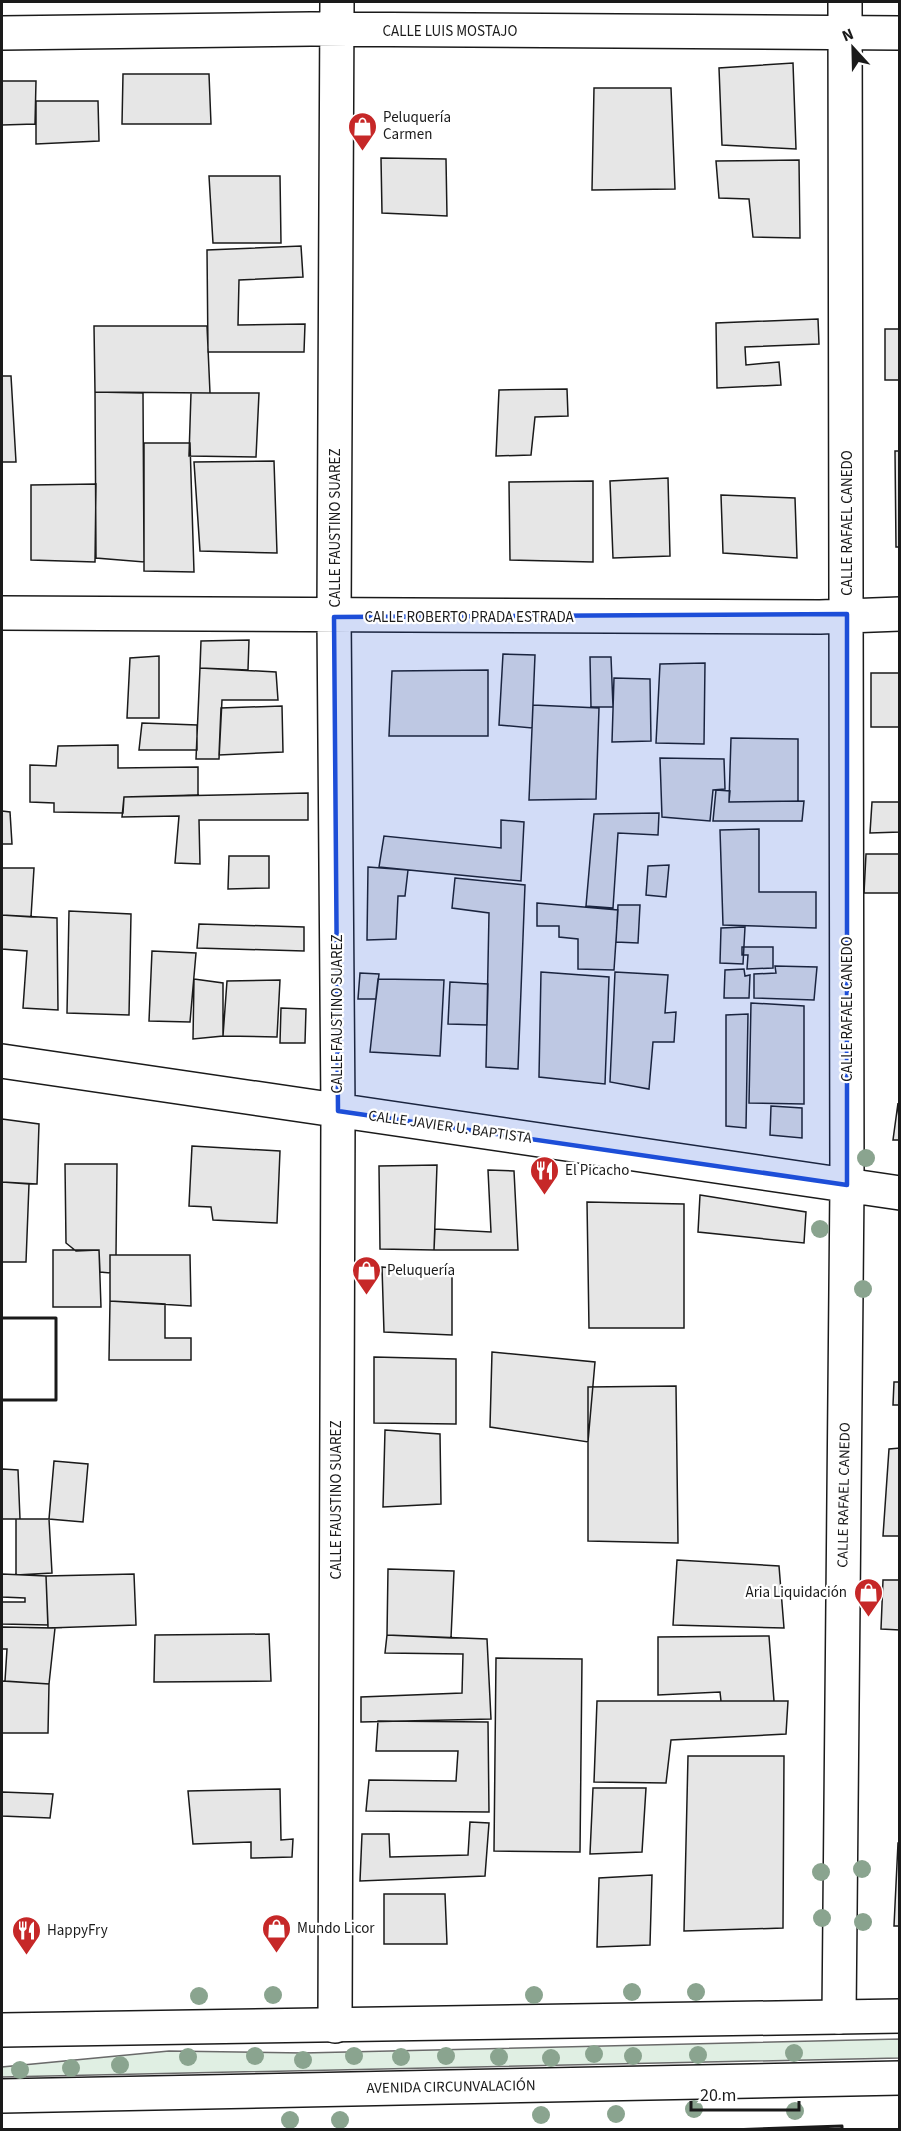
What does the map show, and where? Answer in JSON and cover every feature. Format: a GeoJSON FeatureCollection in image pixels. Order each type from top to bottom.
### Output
{"type":"FeatureCollection","features":[{"type":"Feature","properties":{"kind":"main road","name":"CALLE LUIS MOSTAJO"},"geometry":{"type":"LineString","coordinates":[[2,33],[337,16],[846,17],[900,33]]}},
{"type":"Feature","properties":{"kind":"main road","name":"CALLE FAUSTINO SUAREZ"},"geometry":{"type":"LineString","coordinates":[[335,2026],[338,1111],[334,616],[337,16]]}},
{"type":"Feature","properties":{"kind":"main road","name":"CALLE RAFAEL CANEDO"},"geometry":{"type":"LineString","coordinates":[[838,2017],[847,1185],[846,17]]}},
{"type":"Feature","properties":{"kind":"main road","name":"CALLE ROBERTO PRADA ESTRADA"},"geometry":{"type":"LineString","coordinates":[[2,613],[820,617],[847,614],[900,614]]}},
{"type":"Feature","properties":{"kind":"main road","name":"CALLE JAVIER U. BAPTISTA"},"geometry":{"type":"LineString","coordinates":[[2,1061],[900,1193]]}},
{"type":"Feature","properties":{"kind":"main road"},"geometry":{"type":"LineString","coordinates":[[2,2030],[900,2016]]}},
{"type":"Feature","properties":{"kind":"main road","name":"AVENIDA CIRCUNVALACIÓN"},"geometry":{"type":"LineString","coordinates":[[2,2096],[900,2078]]}},
{"type":"Feature","properties":{"kind":"highlighted area"},"geometry":{"type":"Polygon","coordinates":[[[847,614],[847,1185],[338,1111],[334,617],[847,614]]]}},
{"type":"Feature","properties":{"kind":"green space"},"geometry":{"type":"Polygon","coordinates":[[[899,2039],[899,2058],[2,2077],[2,2067],[169,2051],[303,2053],[899,2039]]]}},
{"type":"Feature","properties":{"kind":"building"},"geometry":{"type":"Polygon","coordinates":[[[793,63],[796,149],[722,145],[719,68],[793,63]]]}},
{"type":"Feature","properties":{"kind":"building"},"geometry":{"type":"Polygon","coordinates":[[[123,74],[209,74],[211,124],[122,124],[123,74]]]}},
{"type":"Feature","properties":{"kind":"building"},"geometry":{"type":"Polygon","coordinates":[[[2,81],[36,81],[35,124],[2,125],[2,81]]]}},
{"type":"Feature","properties":{"kind":"building"},"geometry":{"type":"Polygon","coordinates":[[[594,88],[671,88],[675,189],[592,190],[594,88]]]}},
{"type":"Feature","properties":{"kind":"building"},"geometry":{"type":"Polygon","coordinates":[[[36,101],[98,101],[99,141],[36,144],[36,101]]]}},
{"type":"Feature","properties":{"kind":"building"},"geometry":{"type":"Polygon","coordinates":[[[381,158],[446,159],[447,216],[382,213],[381,158]]]}},
{"type":"Feature","properties":{"kind":"building"},"geometry":{"type":"Polygon","coordinates":[[[799,160],[800,238],[753,237],[749,199],[719,198],[716,161],[799,160]]]}},
{"type":"Feature","properties":{"kind":"building"},"geometry":{"type":"Polygon","coordinates":[[[209,176],[280,176],[281,243],[213,243],[209,176]]]}},
{"type":"Feature","properties":{"kind":"building"},"geometry":{"type":"Polygon","coordinates":[[[301,246],[303,277],[239,280],[238,325],[305,324],[304,352],[208,352],[207,250],[301,246]]]}},
{"type":"Feature","properties":{"kind":"building"},"geometry":{"type":"Polygon","coordinates":[[[818,319],[819,344],[745,347],[746,365],[779,362],[781,385],[717,388],[716,323],[818,319]]]}},
{"type":"Feature","properties":{"kind":"building"},"geometry":{"type":"Polygon","coordinates":[[[94,326],[207,326],[210,393],[95,392],[94,326]]]}},
{"type":"Feature","properties":{"kind":"building"},"geometry":{"type":"Polygon","coordinates":[[[885,329],[900,329],[900,380],[885,380],[885,329]]]}},
{"type":"Feature","properties":{"kind":"building"},"geometry":{"type":"Polygon","coordinates":[[[2,376],[11,376],[16,462],[2,462],[2,376]]]}},
{"type":"Feature","properties":{"kind":"building"},"geometry":{"type":"Polygon","coordinates":[[[567,389],[568,416],[535,417],[531,455],[496,456],[499,390],[567,389]]]}},
{"type":"Feature","properties":{"kind":"building"},"geometry":{"type":"Polygon","coordinates":[[[95,392],[143,393],[144,562],[96,558],[95,392]]]}},
{"type":"Feature","properties":{"kind":"building"},"geometry":{"type":"Polygon","coordinates":[[[191,393],[259,393],[256,457],[189,456],[191,393]]]}},
{"type":"Feature","properties":{"kind":"building"},"geometry":{"type":"Polygon","coordinates":[[[144,443],[190,443],[194,572],[144,571],[144,443]]]}},
{"type":"Feature","properties":{"kind":"building"},"geometry":{"type":"Polygon","coordinates":[[[895,451],[900,451],[900,547],[896,547],[895,451]]]}},
{"type":"Feature","properties":{"kind":"building"},"geometry":{"type":"Polygon","coordinates":[[[274,461],[277,553],[200,551],[194,462],[274,461]]]}},
{"type":"Feature","properties":{"kind":"building"},"geometry":{"type":"Polygon","coordinates":[[[668,478],[670,556],[613,558],[610,481],[668,478]]]}},
{"type":"Feature","properties":{"kind":"building"},"geometry":{"type":"Polygon","coordinates":[[[593,481],[593,562],[510,560],[509,482],[593,481]]]}},
{"type":"Feature","properties":{"kind":"building"},"geometry":{"type":"Polygon","coordinates":[[[96,484],[95,562],[31,560],[31,485],[96,484]]]}},
{"type":"Feature","properties":{"kind":"building"},"geometry":{"type":"Polygon","coordinates":[[[721,495],[795,498],[797,558],[723,553],[721,495]]]}},
{"type":"Feature","properties":{"kind":"building"},"geometry":{"type":"Polygon","coordinates":[[[249,640],[248,670],[200,668],[201,641],[249,640]]]}},
{"type":"Feature","properties":{"kind":"building"},"geometry":{"type":"Polygon","coordinates":[[[503,654],[535,655],[532,728],[499,725],[503,654]]]}},
{"type":"Feature","properties":{"kind":"building"},"geometry":{"type":"Polygon","coordinates":[[[159,656],[159,718],[127,718],[130,658],[159,656]]]}},
{"type":"Feature","properties":{"kind":"building"},"geometry":{"type":"Polygon","coordinates":[[[590,657],[611,657],[613,707],[591,707],[590,657]]]}},
{"type":"Feature","properties":{"kind":"building"},"geometry":{"type":"Polygon","coordinates":[[[705,663],[704,744],[656,743],[660,664],[705,663]]]}},
{"type":"Feature","properties":{"kind":"building"},"geometry":{"type":"Polygon","coordinates":[[[200,668],[276,672],[278,700],[222,700],[219,759],[196,759],[200,668]]]}},
{"type":"Feature","properties":{"kind":"building"},"geometry":{"type":"Polygon","coordinates":[[[488,670],[488,736],[389,736],[392,671],[488,670]]]}},
{"type":"Feature","properties":{"kind":"building"},"geometry":{"type":"Polygon","coordinates":[[[871,673],[900,673],[900,727],[871,727],[871,673]]]}},
{"type":"Feature","properties":{"kind":"building"},"geometry":{"type":"Polygon","coordinates":[[[614,678],[650,679],[651,741],[612,742],[614,678]]]}},
{"type":"Feature","properties":{"kind":"building"},"geometry":{"type":"Polygon","coordinates":[[[533,705],[599,708],[596,799],[529,800],[533,705]]]}},
{"type":"Feature","properties":{"kind":"building"},"geometry":{"type":"Polygon","coordinates":[[[282,706],[283,752],[219,755],[221,708],[282,706]]]}},
{"type":"Feature","properties":{"kind":"building"},"geometry":{"type":"Polygon","coordinates":[[[142,723],[197,725],[197,750],[139,750],[142,723]]]}},
{"type":"Feature","properties":{"kind":"building"},"geometry":{"type":"Polygon","coordinates":[[[731,738],[798,739],[798,801],[729,802],[731,738]]]}},
{"type":"Feature","properties":{"kind":"building"},"geometry":{"type":"Polygon","coordinates":[[[118,745],[118,768],[198,767],[198,795],[124,797],[123,813],[54,812],[54,803],[30,802],[30,765],[56,766],[58,746],[118,745]]]}},
{"type":"Feature","properties":{"kind":"building"},"geometry":{"type":"Polygon","coordinates":[[[660,758],[724,759],[725,789],[713,790],[710,821],[662,817],[660,758]]]}},
{"type":"Feature","properties":{"kind":"building"},"geometry":{"type":"Polygon","coordinates":[[[716,790],[730,791],[729,802],[804,801],[802,821],[713,821],[716,790]]]}},
{"type":"Feature","properties":{"kind":"building"},"geometry":{"type":"Polygon","coordinates":[[[308,793],[308,820],[199,820],[200,864],[175,863],[179,816],[122,817],[124,797],[308,793]]]}},
{"type":"Feature","properties":{"kind":"building"},"geometry":{"type":"Polygon","coordinates":[[[872,802],[900,802],[900,832],[870,833],[872,802]]]}},
{"type":"Feature","properties":{"kind":"building"},"geometry":{"type":"Polygon","coordinates":[[[2,811],[10,812],[12,844],[2,844],[2,811]]]}},
{"type":"Feature","properties":{"kind":"building"},"geometry":{"type":"Polygon","coordinates":[[[659,813],[658,835],[618,833],[613,908],[586,906],[594,814],[659,813]]]}},
{"type":"Feature","properties":{"kind":"building"},"geometry":{"type":"Polygon","coordinates":[[[501,820],[524,822],[521,881],[379,867],[384,836],[501,848],[501,820]]]}},
{"type":"Feature","properties":{"kind":"building"},"geometry":{"type":"Polygon","coordinates":[[[759,829],[759,892],[816,892],[816,928],[723,925],[720,830],[759,829]]]}},
{"type":"Feature","properties":{"kind":"building"},"geometry":{"type":"Polygon","coordinates":[[[866,854],[900,854],[900,893],[864,893],[866,854]]]}},
{"type":"Feature","properties":{"kind":"building"},"geometry":{"type":"Polygon","coordinates":[[[229,856],[269,856],[269,888],[228,889],[229,856]]]}},
{"type":"Feature","properties":{"kind":"building"},"geometry":{"type":"Polygon","coordinates":[[[669,865],[666,897],[646,895],[648,866],[669,865]]]}},
{"type":"Feature","properties":{"kind":"building"},"geometry":{"type":"Polygon","coordinates":[[[368,867],[408,870],[405,896],[398,896],[396,939],[367,940],[368,867]]]}},
{"type":"Feature","properties":{"kind":"building"},"geometry":{"type":"Polygon","coordinates":[[[2,868],[34,868],[31,917],[2,915],[2,868]]]}},
{"type":"Feature","properties":{"kind":"building"},"geometry":{"type":"Polygon","coordinates":[[[455,878],[525,885],[518,1069],[486,1067],[489,913],[452,908],[455,878]]]}},
{"type":"Feature","properties":{"kind":"building"},"geometry":{"type":"Polygon","coordinates":[[[537,903],[618,910],[614,970],[578,969],[578,939],[559,937],[559,926],[537,926],[537,903]]]}},
{"type":"Feature","properties":{"kind":"building"},"geometry":{"type":"Polygon","coordinates":[[[618,905],[640,905],[638,943],[616,942],[618,905]]]}},
{"type":"Feature","properties":{"kind":"building"},"geometry":{"type":"Polygon","coordinates":[[[69,911],[131,914],[129,1015],[67,1013],[69,911]]]}},
{"type":"Feature","properties":{"kind":"building"},"geometry":{"type":"Polygon","coordinates":[[[2,915],[57,918],[58,1010],[23,1008],[27,951],[2,949],[2,915]]]}},
{"type":"Feature","properties":{"kind":"building"},"geometry":{"type":"Polygon","coordinates":[[[199,924],[304,927],[304,951],[197,948],[199,924]]]}},
{"type":"Feature","properties":{"kind":"building"},"geometry":{"type":"Polygon","coordinates":[[[745,927],[743,964],[720,963],[721,928],[745,927]]]}},
{"type":"Feature","properties":{"kind":"building"},"geometry":{"type":"Polygon","coordinates":[[[742,947],[773,947],[773,968],[747,969],[748,955],[742,955],[742,947]]]}},
{"type":"Feature","properties":{"kind":"building"},"geometry":{"type":"Polygon","coordinates":[[[152,951],[196,953],[190,1022],[149,1021],[152,951]]]}},
{"type":"Feature","properties":{"kind":"building"},"geometry":{"type":"Polygon","coordinates":[[[775,966],[817,967],[814,1000],[754,998],[754,974],[776,973],[775,966]]]}},
{"type":"Feature","properties":{"kind":"building"},"geometry":{"type":"Polygon","coordinates":[[[744,969],[745,976],[750,975],[749,998],[724,998],[725,970],[744,969]]]}},
{"type":"Feature","properties":{"kind":"building"},"geometry":{"type":"Polygon","coordinates":[[[541,972],[609,977],[605,1084],[539,1077],[541,972]]]}},
{"type":"Feature","properties":{"kind":"building"},"geometry":{"type":"Polygon","coordinates":[[[615,972],[668,975],[665,1013],[676,1012],[674,1042],[653,1042],[649,1089],[610,1082],[615,972]]]}},
{"type":"Feature","properties":{"kind":"building"},"geometry":{"type":"Polygon","coordinates":[[[360,973],[379,974],[376,999],[358,999],[360,973]]]}},
{"type":"Feature","properties":{"kind":"building"},"geometry":{"type":"Polygon","coordinates":[[[194,979],[223,983],[223,1036],[193,1039],[194,979]]]}},
{"type":"Feature","properties":{"kind":"building"},"geometry":{"type":"Polygon","coordinates":[[[378,979],[444,980],[440,1056],[370,1052],[378,979]]]}},
{"type":"Feature","properties":{"kind":"building"},"geometry":{"type":"Polygon","coordinates":[[[280,980],[277,1037],[223,1036],[227,981],[280,980]]]}},
{"type":"Feature","properties":{"kind":"building"},"geometry":{"type":"Polygon","coordinates":[[[450,982],[488,984],[487,1025],[448,1024],[450,982]]]}},
{"type":"Feature","properties":{"kind":"building"},"geometry":{"type":"Polygon","coordinates":[[[751,1003],[804,1006],[804,1104],[749,1103],[751,1003]]]}},
{"type":"Feature","properties":{"kind":"building"},"geometry":{"type":"Polygon","coordinates":[[[281,1008],[306,1009],[305,1043],[280,1043],[281,1008]]]}},
{"type":"Feature","properties":{"kind":"building"},"geometry":{"type":"Polygon","coordinates":[[[748,1014],[746,1128],[726,1126],[726,1015],[748,1014]]]}},
{"type":"Feature","properties":{"kind":"building"},"geometry":{"type":"Polygon","coordinates":[[[898,1103],[900,1140],[893,1140],[898,1103]]]}},
{"type":"Feature","properties":{"kind":"building"},"geometry":{"type":"Polygon","coordinates":[[[771,1106],[802,1108],[802,1138],[770,1135],[771,1106]]]}},
{"type":"Feature","properties":{"kind":"building"},"geometry":{"type":"Polygon","coordinates":[[[2,1119],[39,1124],[37,1184],[2,1182],[2,1119]]]}},
{"type":"Feature","properties":{"kind":"building"},"geometry":{"type":"Polygon","coordinates":[[[192,1146],[280,1151],[277,1223],[213,1220],[211,1207],[189,1206],[192,1146]]]}},
{"type":"Feature","properties":{"kind":"building"},"geometry":{"type":"Polygon","coordinates":[[[65,1164],[117,1164],[116,1255],[110,1255],[110,1273],[100,1272],[99,1250],[76,1251],[66,1243],[65,1164]]]}},
{"type":"Feature","properties":{"kind":"building"},"geometry":{"type":"Polygon","coordinates":[[[437,1165],[434,1250],[380,1249],[379,1166],[437,1165]]]}},
{"type":"Feature","properties":{"kind":"building"},"geometry":{"type":"Polygon","coordinates":[[[488,1170],[514,1171],[518,1250],[434,1250],[435,1229],[491,1232],[488,1170]]]}},
{"type":"Feature","properties":{"kind":"building"},"geometry":{"type":"Polygon","coordinates":[[[2,1182],[29,1184],[26,1262],[2,1262],[2,1182]]]}},
{"type":"Feature","properties":{"kind":"building"},"geometry":{"type":"Polygon","coordinates":[[[700,1195],[806,1212],[804,1243],[698,1232],[700,1195]]]}},
{"type":"Feature","properties":{"kind":"building"},"geometry":{"type":"Polygon","coordinates":[[[587,1202],[684,1204],[684,1328],[589,1328],[587,1202]]]}},
{"type":"Feature","properties":{"kind":"building"},"geometry":{"type":"Polygon","coordinates":[[[53,1250],[99,1250],[101,1307],[53,1307],[53,1250]]]}},
{"type":"Feature","properties":{"kind":"building"},"geometry":{"type":"Polygon","coordinates":[[[110,1255],[190,1255],[191,1306],[110,1301],[110,1255]]]}},
{"type":"Feature","properties":{"kind":"building"},"geometry":{"type":"Polygon","coordinates":[[[382,1267],[452,1274],[452,1335],[384,1332],[382,1267]]]}},
{"type":"Feature","properties":{"kind":"building"},"geometry":{"type":"Polygon","coordinates":[[[110,1301],[165,1304],[165,1338],[191,1338],[191,1360],[109,1360],[110,1301]]]}},
{"type":"Feature","properties":{"kind":"building"},"geometry":{"type":"Polygon","coordinates":[[[492,1352],[595,1362],[588,1442],[490,1427],[492,1352]]]}},
{"type":"Feature","properties":{"kind":"building"},"geometry":{"type":"Polygon","coordinates":[[[374,1357],[456,1359],[456,1424],[374,1423],[374,1357]]]}},
{"type":"Feature","properties":{"kind":"building"},"geometry":{"type":"Polygon","coordinates":[[[894,1382],[900,1382],[900,1405],[893,1405],[894,1382]]]}},
{"type":"Feature","properties":{"kind":"building"},"geometry":{"type":"Polygon","coordinates":[[[676,1386],[678,1543],[588,1541],[588,1387],[676,1386]]]}},
{"type":"Feature","properties":{"kind":"building"},"geometry":{"type":"Polygon","coordinates":[[[385,1430],[440,1434],[441,1504],[383,1507],[385,1430]]]}},
{"type":"Feature","properties":{"kind":"building"},"geometry":{"type":"Polygon","coordinates":[[[900,1448],[900,1536],[883,1536],[889,1449],[900,1448]]]}},
{"type":"Feature","properties":{"kind":"building"},"geometry":{"type":"Polygon","coordinates":[[[54,1461],[88,1464],[83,1522],[49,1519],[54,1461]]]}},
{"type":"Feature","properties":{"kind":"building"},"geometry":{"type":"Polygon","coordinates":[[[2,1469],[18,1470],[20,1519],[2,1519],[2,1469]]]}},
{"type":"Feature","properties":{"kind":"building"},"geometry":{"type":"Polygon","coordinates":[[[16,1519],[49,1519],[52,1573],[16,1575],[16,1519]]]}},
{"type":"Feature","properties":{"kind":"building"},"geometry":{"type":"Polygon","coordinates":[[[677,1560],[779,1566],[784,1628],[673,1625],[677,1560]]]}},
{"type":"Feature","properties":{"kind":"building"},"geometry":{"type":"Polygon","coordinates":[[[388,1569],[454,1571],[451,1638],[387,1635],[388,1569]]]}},
{"type":"Feature","properties":{"kind":"building"},"geometry":{"type":"Polygon","coordinates":[[[2,1574],[46,1576],[48,1625],[2,1624],[2,1602],[25,1602],[25,1598],[2,1597],[2,1574]]]}},
{"type":"Feature","properties":{"kind":"building"},"geometry":{"type":"Polygon","coordinates":[[[134,1574],[136,1625],[48,1628],[46,1576],[134,1574]]]}},
{"type":"Feature","properties":{"kind":"building"},"geometry":{"type":"Polygon","coordinates":[[[883,1580],[900,1580],[900,1630],[881,1629],[883,1580]]]}},
{"type":"Feature","properties":{"kind":"building"},"geometry":{"type":"Polygon","coordinates":[[[2,1627],[55,1628],[49,1684],[5,1681],[7,1649],[2,1649],[2,1627]]]}},
{"type":"Feature","properties":{"kind":"building"},"geometry":{"type":"Polygon","coordinates":[[[269,1634],[271,1681],[154,1682],[155,1635],[269,1634]]]}},
{"type":"Feature","properties":{"kind":"building"},"geometry":{"type":"Polygon","coordinates":[[[387,1635],[487,1639],[491,1719],[361,1722],[361,1697],[462,1693],[463,1654],[385,1653],[387,1635]]]}},
{"type":"Feature","properties":{"kind":"building"},"geometry":{"type":"Polygon","coordinates":[[[769,1636],[774,1701],[721,1701],[720,1692],[658,1695],[658,1637],[769,1636]]]}},
{"type":"Feature","properties":{"kind":"building"},"geometry":{"type":"Polygon","coordinates":[[[496,1658],[582,1659],[580,1852],[494,1851],[496,1658]]]}},
{"type":"Feature","properties":{"kind":"building"},"geometry":{"type":"Polygon","coordinates":[[[2,1681],[49,1684],[48,1733],[2,1733],[2,1681]]]}},
{"type":"Feature","properties":{"kind":"building"},"geometry":{"type":"Polygon","coordinates":[[[597,1701],[788,1701],[786,1734],[671,1740],[666,1783],[594,1782],[597,1701]]]}},
{"type":"Feature","properties":{"kind":"building"},"geometry":{"type":"Polygon","coordinates":[[[378,1721],[488,1722],[489,1812],[366,1811],[369,1780],[456,1781],[458,1751],[376,1751],[378,1721]]]}},
{"type":"Feature","properties":{"kind":"building"},"geometry":{"type":"Polygon","coordinates":[[[688,1756],[784,1756],[783,1928],[684,1931],[688,1756]]]}},
{"type":"Feature","properties":{"kind":"building"},"geometry":{"type":"Polygon","coordinates":[[[593,1788],[646,1788],[642,1852],[590,1854],[593,1788]]]}},
{"type":"Feature","properties":{"kind":"building"},"geometry":{"type":"Polygon","coordinates":[[[280,1789],[281,1840],[293,1839],[292,1857],[251,1858],[251,1842],[193,1844],[188,1791],[280,1789]]]}},
{"type":"Feature","properties":{"kind":"building"},"geometry":{"type":"Polygon","coordinates":[[[2,1792],[53,1794],[50,1818],[2,1816],[2,1792]]]}},
{"type":"Feature","properties":{"kind":"building"},"geometry":{"type":"Polygon","coordinates":[[[470,1822],[489,1823],[485,1876],[360,1881],[362,1834],[389,1834],[390,1857],[468,1855],[470,1822]]]}},
{"type":"Feature","properties":{"kind":"building"},"geometry":{"type":"Polygon","coordinates":[[[898,1843],[900,1843],[900,1926],[894,1926],[898,1843]]]}},
{"type":"Feature","properties":{"kind":"building"},"geometry":{"type":"Polygon","coordinates":[[[652,1875],[650,1945],[597,1947],[599,1878],[652,1875]]]}},
{"type":"Feature","properties":{"kind":"building"},"geometry":{"type":"Polygon","coordinates":[[[384,1894],[445,1894],[447,1944],[384,1944],[384,1894]]]}},
{"type":"Feature","properties":{"kind":"wall"},"geometry":{"type":"LineString","coordinates":[[2,1318],[56,1318],[56,1400],[2,1400]]}},
{"type":"Feature","properties":{"kind":"wall"},"geometry":{"type":"LineString","coordinates":[[730,2130],[842,2126],[842,2130]]}},
{"type":"Feature","properties":{"kind":"place","name":"Peluquería Carmen"},"geometry":{"type":"Point","coordinates":[362,152]}},
{"type":"Feature","properties":{"kind":"place","name":"El Picacho"},"geometry":{"type":"Point","coordinates":[544,1196]}},
{"type":"Feature","properties":{"kind":"place","name":"Peluquería"},"geometry":{"type":"Point","coordinates":[366,1296]}},
{"type":"Feature","properties":{"kind":"place","name":"Aria Liquidación"},"geometry":{"type":"Point","coordinates":[868,1618]}},
{"type":"Feature","properties":{"kind":"place","name":"Mundo Licor"},"geometry":{"type":"Point","coordinates":[276,1954]}},
{"type":"Feature","properties":{"kind":"place","name":"HappyFry"},"geometry":{"type":"Point","coordinates":[26,1956]}}]}
